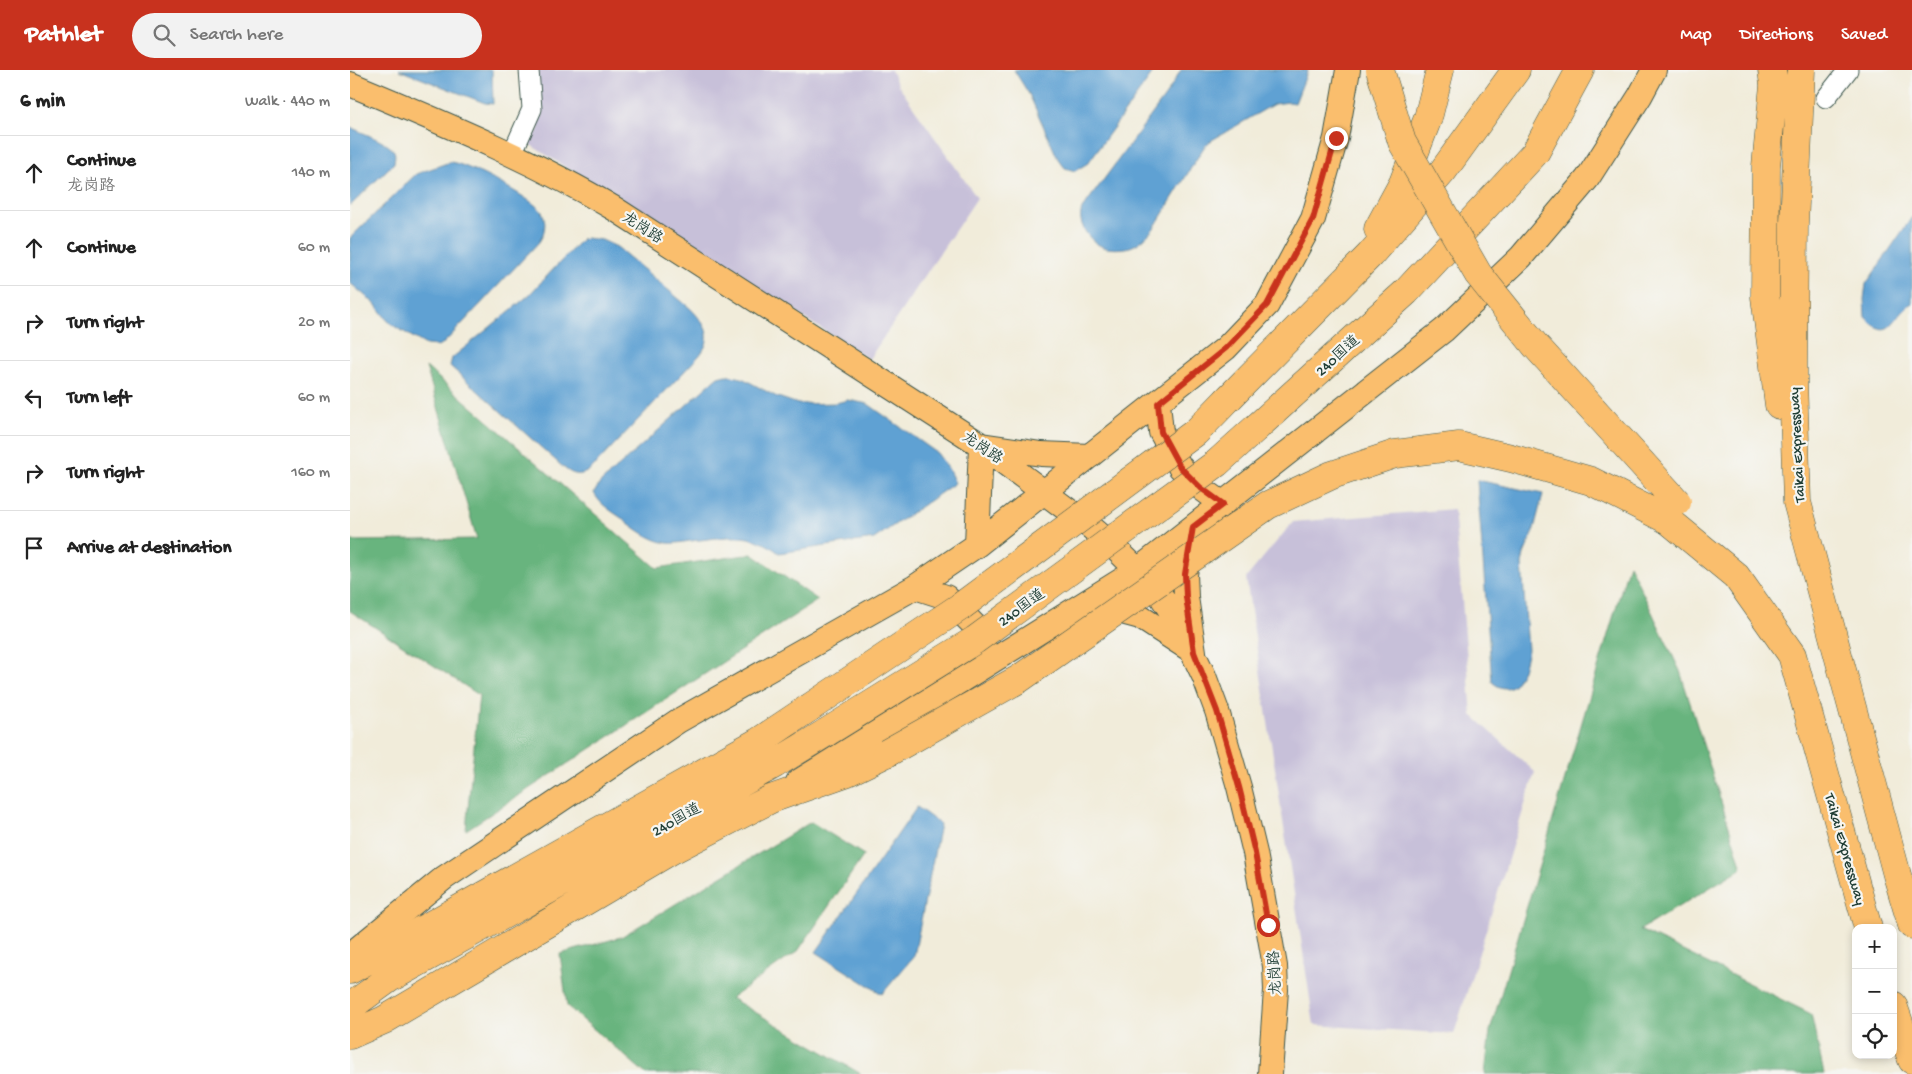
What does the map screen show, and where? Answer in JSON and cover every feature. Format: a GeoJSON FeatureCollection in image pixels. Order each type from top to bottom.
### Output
{"type":"FeatureCollection","features":[{"type":"Feature","properties":{"kind":"highway"},"geometry":{"type":"LineString","coordinates":[[1380,70],[1402,142],[1478,274],[1672,511]]}},
{"type":"Feature","properties":{"kind":"highway"},"geometry":{"type":"LineString","coordinates":[[1355,270],[1403,183],[1428,118],[1440,70]]}},
{"type":"Feature","properties":{"kind":"highway","name":"240国道"},"geometry":{"type":"LineString","coordinates":[[350,970],[758,742],[960,607],[1196,432],[1355,270],[1443,171],[1516,70]]}},
{"type":"Feature","properties":{"kind":"highway","name":"240国道"},"geometry":{"type":"LineString","coordinates":[[350,1007],[390,978],[775,764],[975,640],[1217,463],[1406,292],[1535,152],[1580,70]]}},
{"type":"Feature","properties":{"kind":"highway"},"geometry":{"type":"LineString","coordinates":[[1772,70],[1774,85],[1766,166],[1765,297],[1779,408],[1797,502]]}},
{"type":"Feature","properties":{"kind":"highway","name":"Taikai Expressway"},"geometry":{"type":"LineString","coordinates":[[1801,70],[1794,224],[1793,380],[1797,502],[1896,874],[1912,925]]}},
{"type":"Feature","properties":{"kind":"highway"},"geometry":{"type":"LineString","coordinates":[[350,1035],[384,1020],[672,850],[771,799],[848,772],[887,753],[1019,680],[1268,505],[1332,475],[1395,454],[1459,446],[1591,481],[1672,511]]}},
{"type":"Feature","properties":{"kind":"highway","name":"Taikai Expressway"},"geometry":{"type":"LineString","coordinates":[[1672,511],[1736,576],[1792,655],[1867,924]]}},
{"type":"Feature","properties":{"kind":"highway"},"geometry":{"type":"LineString","coordinates":[[1896,1014],[1912,1060]]}},
{"type":"Feature","properties":{"kind":"main road"},"geometry":{"type":"LineString","coordinates":[[350,955],[444,878],[678,721],[915,587],[977,545],[1226,348],[1267,305],[1313,219],[1336,138],[1348,70]]}},
{"type":"Feature","properties":{"kind":"main road"},"geometry":{"type":"LineString","coordinates":[[771,799],[1138,570],[1444,330],[1521,257],[1587,179],[1640,96],[1654,70]]}},
{"type":"Feature","properties":{"kind":"main road","name":"龙岗路"},"geometry":{"type":"LineString","coordinates":[[350,84],[512,154],[561,178],[615,209],[981,446],[1092,528],[1138,570],[1165,601],[1194,652],[1217,711],[1239,787],[1255,853],[1274,950],[1276,990],[1270,1074]]}},
{"type":"Feature","properties":{"kind":"main road"},"geometry":{"type":"LineString","coordinates":[[1158,403],[1161,432],[1180,467],[1201,488],[1223,504]]}},
{"type":"Feature","properties":{"kind":"main road"},"geometry":{"type":"LineString","coordinates":[[977,545],[981,446],[1041,454],[1090,456]]}},
{"type":"Feature","properties":{"kind":"main road"},"geometry":{"type":"LineString","coordinates":[[1193,527],[1185,574],[1185,589],[1194,652]]}},
{"type":"Feature","properties":{"kind":"main road"},"geometry":{"type":"LineString","coordinates":[[915,587],[946,597],[973,624],[984,647],[986,665]]}},
{"type":"Feature","properties":{"kind":"main road"},"geometry":{"type":"LineString","coordinates":[[1082,605],[1101,606],[1140,617],[1194,652]]}},
{"type":"Feature","properties":{"kind":"street"},"geometry":{"type":"LineString","coordinates":[[512,154],[532,108],[529,70]]}},
{"type":"Feature","properties":{"kind":"street"},"geometry":{"type":"LineString","coordinates":[[1826,98],[1848,70]]}},
{"type":"Feature","properties":{"kind":"shaded area"},"geometry":{"type":"Polygon","coordinates":[[[538,70],[891,70],[898,85],[977,198],[869,359],[529,144],[539,128],[533,124],[538,70]]]}},
{"type":"Feature","properties":{"kind":"shaded area"},"geometry":{"type":"Polygon","coordinates":[[[1454,509],[1472,715],[1535,772],[1454,1034],[1314,1025],[1246,578],[1293,522],[1454,509]]]}},
{"type":"Feature","properties":{"kind":"green space"},"geometry":{"type":"Polygon","coordinates":[[[426,367],[657,568],[752,554],[818,600],[466,830],[479,695],[350,611],[350,541],[477,539],[426,367]]]}},
{"type":"Feature","properties":{"kind":"green space"},"geometry":{"type":"Polygon","coordinates":[[[1629,564],[1680,671],[1742,868],[1640,930],[1811,1014],[1824,1074],[1485,1074],[1490,1031],[1629,564]]]}},
{"type":"Feature","properties":{"kind":"green space"},"geometry":{"type":"Polygon","coordinates":[[[811,822],[864,855],[798,951],[731,998],[861,1074],[646,1074],[567,1006],[560,954],[621,937],[811,822]]]}},
{"type":"Feature","properties":{"kind":"water"},"geometry":{"type":"Polygon","coordinates":[[[399,70],[492,70],[493,104],[485,103],[399,70]]]}},
{"type":"Feature","properties":{"kind":"water"},"geometry":{"type":"Polygon","coordinates":[[[1014,70],[1155,70],[1088,163],[1075,171],[1065,168],[1058,159],[1029,94],[1014,70]]]}},
{"type":"Feature","properties":{"kind":"water"},"geometry":{"type":"Polygon","coordinates":[[[1181,70],[1308,70],[1295,103],[1274,104],[1212,140],[1204,147],[1154,228],[1144,239],[1134,246],[1126,248],[1102,247],[1084,229],[1081,219],[1082,209],[1166,95],[1181,70]]]}},
{"type":"Feature","properties":{"kind":"water"},"geometry":{"type":"Polygon","coordinates":[[[350,127],[386,144],[394,151],[395,156],[394,163],[350,206],[350,127]]]}},
{"type":"Feature","properties":{"kind":"water"},"geometry":{"type":"Polygon","coordinates":[[[450,162],[470,168],[526,199],[542,212],[545,227],[539,242],[444,343],[437,346],[426,345],[394,326],[375,304],[350,283],[350,238],[416,174],[450,162]]]}},
{"type":"Feature","properties":{"kind":"water"},"geometry":{"type":"Polygon","coordinates":[[[1912,217],[1912,303],[1905,308],[1891,325],[1886,328],[1880,328],[1865,317],[1864,299],[1866,284],[1912,217]]]}},
{"type":"Feature","properties":{"kind":"water"},"geometry":{"type":"Polygon","coordinates":[[[582,239],[602,240],[617,247],[691,309],[704,326],[707,338],[706,344],[698,357],[592,468],[585,473],[578,474],[571,473],[564,468],[450,366],[452,358],[528,296],[582,239]]]}},
{"type":"Feature","properties":{"kind":"water"},"geometry":{"type":"Polygon","coordinates":[[[726,375],[742,378],[775,396],[798,404],[836,403],[848,400],[868,404],[937,453],[948,468],[955,483],[874,539],[779,553],[768,545],[747,538],[726,537],[670,543],[661,542],[649,537],[607,508],[594,493],[600,483],[712,382],[718,377],[726,375]]]}},
{"type":"Feature","properties":{"kind":"water"},"geometry":{"type":"Polygon","coordinates":[[[1477,480],[1543,494],[1533,533],[1522,564],[1528,650],[1523,670],[1515,684],[1506,688],[1497,686],[1492,682],[1477,480]]]}},
{"type":"Feature","properties":{"kind":"water"},"geometry":{"type":"Polygon","coordinates":[[[917,807],[940,824],[914,956],[882,994],[816,952],[917,807]]]}},
{"type":"Feature","properties":{"kind":"route"},"geometry":{"type":"LineString","coordinates":[[1268,925],[1255,853],[1239,787],[1217,711],[1194,652],[1186,597],[1185,574],[1193,527],[1223,504],[1201,488],[1180,467],[1161,432],[1158,403],[1226,348],[1267,305],[1313,219],[1336,138]]}}]}
